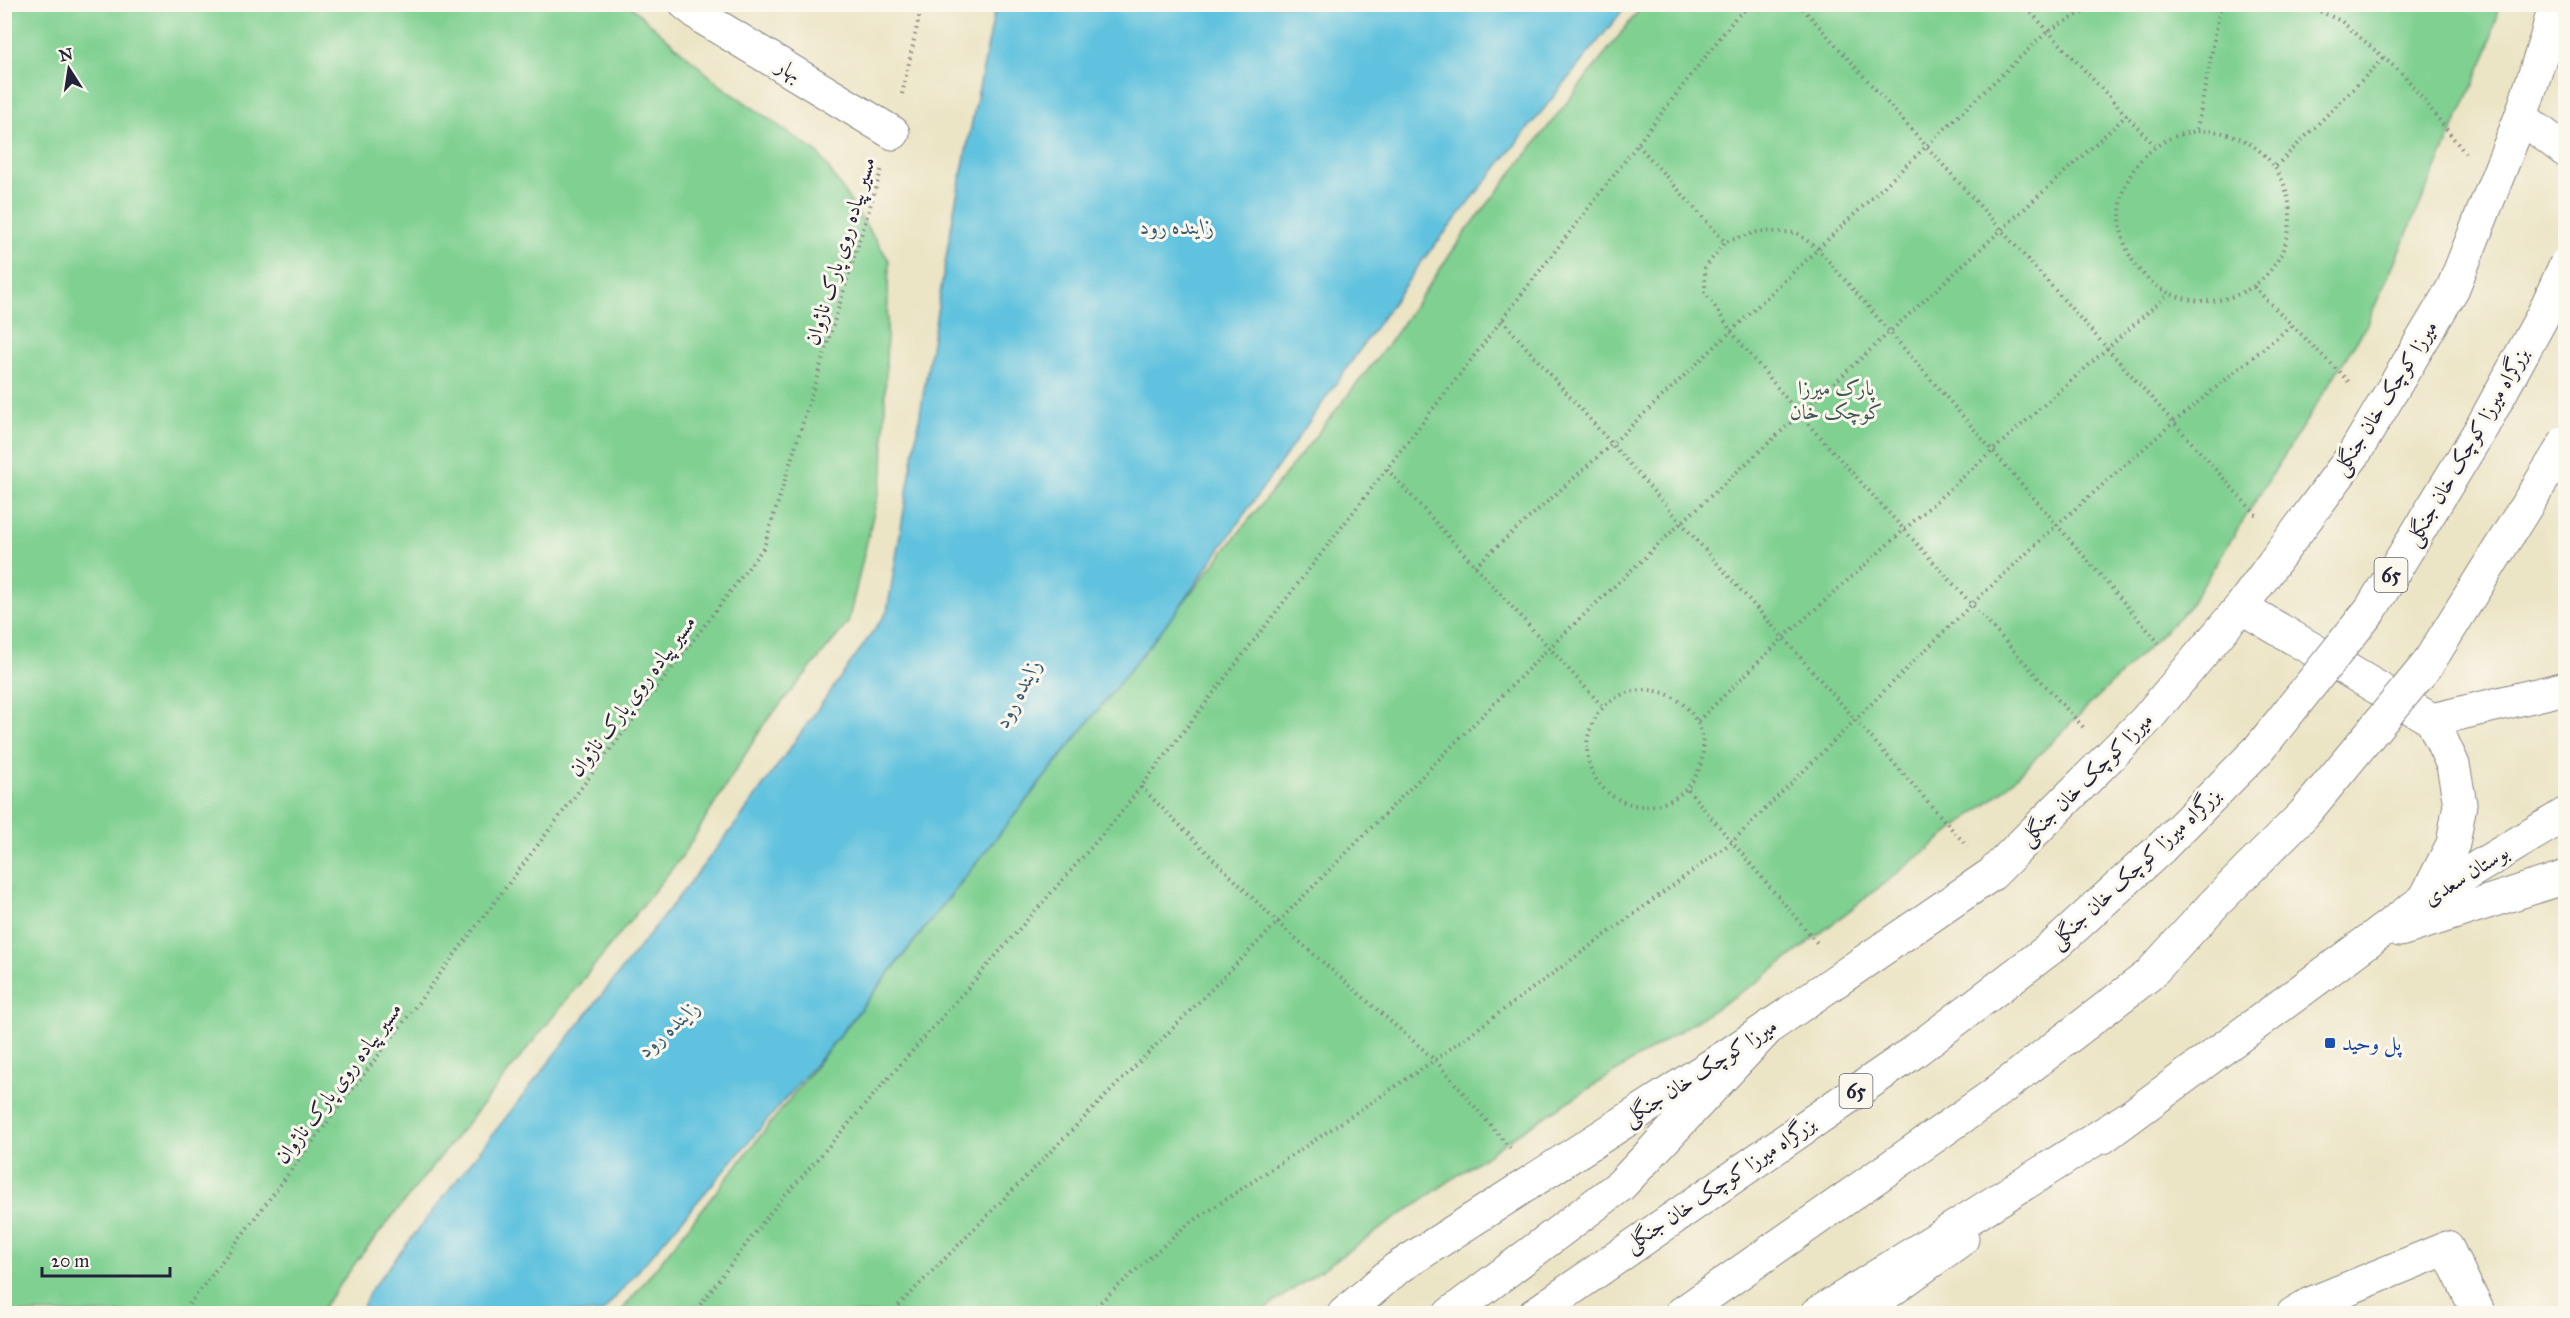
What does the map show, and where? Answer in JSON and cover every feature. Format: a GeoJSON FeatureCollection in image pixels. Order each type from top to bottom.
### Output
{"type":"FeatureCollection","features":[{"type":"Feature","properties":{"kind":"main road","name":"بهار"},"geometry":{"type":"LineString","coordinates":[[686,4],[705,19],[893,133]]}},
{"type":"Feature","properties":{"kind":"main road","name":"میرزا کوچک خان جنگلی"},"geometry":{"type":"LineString","coordinates":[[1344,1314],[1396,1269],[1771,1025],[1992,874],[2145,721],[2241,607],[2354,454],[2453,288],[2521,117],[2555,4]]}},
{"type":"Feature","properties":{"kind":"main road"},"geometry":{"type":"LineString","coordinates":[[2521,117],[2565,152]]}},
{"type":"Feature","properties":{"kind":"main road","name":"بزرگراه میرزا کوچک خان جنگلی"},"geometry":{"type":"LineString","coordinates":[[1535,1314],[1912,1053],[2056,944],[2161,848],[2259,749],[2370,609],[2482,427],[2542,317],[2565,264]]}},
{"type":"Feature","properties":{"kind":"main road"},"geometry":{"type":"LineString","coordinates":[[1681,1314],[1989,1098],[2139,982],[2304,814],[2427,665],[2565,442]]}},
{"type":"Feature","properties":{"kind":"main road"},"geometry":{"type":"LineString","coordinates":[[2241,607],[2432,720],[2453,765],[2460,804],[2453,844],[2425,899]]}},
{"type":"Feature","properties":{"kind":"main road"},"geometry":{"type":"LineString","coordinates":[[2432,720],[2565,688]]}},
{"type":"Feature","properties":{"kind":"main road","name":"بوستان سعدی"},"geometry":{"type":"LineString","coordinates":[[2369,940],[2425,899],[2565,814]]}},
{"type":"Feature","properties":{"kind":"main road"},"geometry":{"type":"LineString","coordinates":[[1858,1314],[2369,940],[2565,877]]}},
{"type":"Feature","properties":{"kind":"main road"},"geometry":{"type":"LineString","coordinates":[[1450,1314],[1621,1185],[1771,1025]]}},
{"type":"Feature","properties":{"kind":"main road"},"geometry":{"type":"LineString","coordinates":[[1817,1314],[2127,1119]]}},
{"type":"Feature","properties":{"kind":"main road"},"geometry":{"type":"LineString","coordinates":[[2294,1314],[2310,1304],[2447,1248],[2479,1314]]}},
{"type":"Feature","properties":{"kind":"path","name":"مسیر پیاده روی پارک ناژوان"},"geometry":{"type":"LineString","coordinates":[[182,1314],[764,548],[893,133],[922,4]]}},
{"type":"Feature","properties":{"kind":"path"},"geometry":{"type":"LineString","coordinates":[[693,1314],[770,1213],[1100,837],[1141,787],[1736,17],[1753,4]]}},
{"type":"Feature","properties":{"kind":"path"},"geometry":{"type":"LineString","coordinates":[[1799,4],[2285,547]]}},
{"type":"Feature","properties":{"kind":"path"},"geometry":{"type":"LineString","coordinates":[[2023,4],[2154,145]]}},
{"type":"Feature","properties":{"kind":"path"},"geometry":{"type":"LineString","coordinates":[[1475,566],[1611,445],[2048,31],[2098,4]]}},
{"type":"Feature","properties":{"kind":"path"},"geometry":{"type":"LineString","coordinates":[[2197,129],[2221,4]]}},
{"type":"Feature","properties":{"kind":"path"},"geometry":{"type":"LineString","coordinates":[[2304,4],[2341,21],[2404,75],[2493,189]]}},
{"type":"Feature","properties":{"kind":"path"},"geometry":{"type":"LineString","coordinates":[[2276,166],[2384,58]]}},
{"type":"Feature","properties":{"kind":"path"},"geometry":{"type":"LineString","coordinates":[[890,1314],[1549,648],[1680,523],[2127,115]]}},
{"type":"Feature","properties":{"kind":"path"},"geometry":{"type":"LineString","coordinates":[[2197,129],[2242,137],[2276,166],[2292,208],[2284,253],[2254,287],[2212,303],[2167,295],[2132,266],[2117,224],[2126,179],[2154,145],[2197,129]]}},
{"type":"Feature","properties":{"kind":"path"},"geometry":{"type":"LineString","coordinates":[[1638,145],[1725,242]]}},
{"type":"Feature","properties":{"kind":"path"},"geometry":{"type":"LineString","coordinates":[[2109,756],[1799,414],[1731,331],[1705,292],[1705,268],[1725,242],[1760,231],[1797,233],[1818,249],[2185,673]]}},
{"type":"Feature","properties":{"kind":"path"},"geometry":{"type":"LineString","coordinates":[[2254,287],[2379,412]]}},
{"type":"Feature","properties":{"kind":"path"},"geometry":{"type":"LineString","coordinates":[[1698,721],[1783,638],[2167,295]]}},
{"type":"Feature","properties":{"kind":"path"},"geometry":{"type":"LineString","coordinates":[[1502,320],[1992,874]]}},
{"type":"Feature","properties":{"kind":"path"},"geometry":{"type":"LineString","coordinates":[[1087,1314],[1183,1228],[1435,1060],[1732,842],[1972,604],[2058,524],[2174,422],[2292,325]]}},
{"type":"Feature","properties":{"kind":"path"},"geometry":{"type":"LineString","coordinates":[[1387,468],[1602,706]]}},
{"type":"Feature","properties":{"kind":"path"},"geometry":{"type":"LineString","coordinates":[[1635,689],[1672,694],[1698,721],[1704,757],[1688,790],[1655,807],[1617,802],[1591,776],[1585,740],[1602,706],[1635,689]]}},
{"type":"Feature","properties":{"kind":"path"},"geometry":{"type":"LineString","coordinates":[[1141,787],[1278,923],[1435,1060],[1536,1179]]}},
{"type":"Feature","properties":{"kind":"path"},"geometry":{"type":"LineString","coordinates":[[1688,790],[1844,975]]}},
{"type":"Feature","properties":{"kind":"green space"},"geometry":{"type":"Polygon","coordinates":[[[5,4],[629,5],[720,85],[819,154],[889,260],[883,473],[848,623],[764,724],[683,855],[359,1258],[319,1313],[5,1313],[5,4]]]}},
{"type":"Feature","properties":{"kind":"green space","name":"پارک میرزا کوچک خان"},"geometry":{"type":"Polygon","coordinates":[[[1643,5],[2499,5],[2488,51],[2366,326],[2188,608],[2000,793],[1759,981],[1519,1133],[1259,1313],[619,1314],[1386,347],[1465,233],[1643,5]]]}},
{"type":"Feature","properties":{"kind":"water","name":"زاینده رود"},"geometry":{"type":"Polygon","coordinates":[[[996,5],[1627,5],[1419,265],[1178,609],[830,1047],[602,1313],[360,1313],[370,1291],[738,821],[887,612],[954,210],[996,5]]]}},
{"type":"Feature","properties":{"kind":"place","name":"پل وحید"},"geometry":{"type":"Point","coordinates":[2330,1043]}}]}
